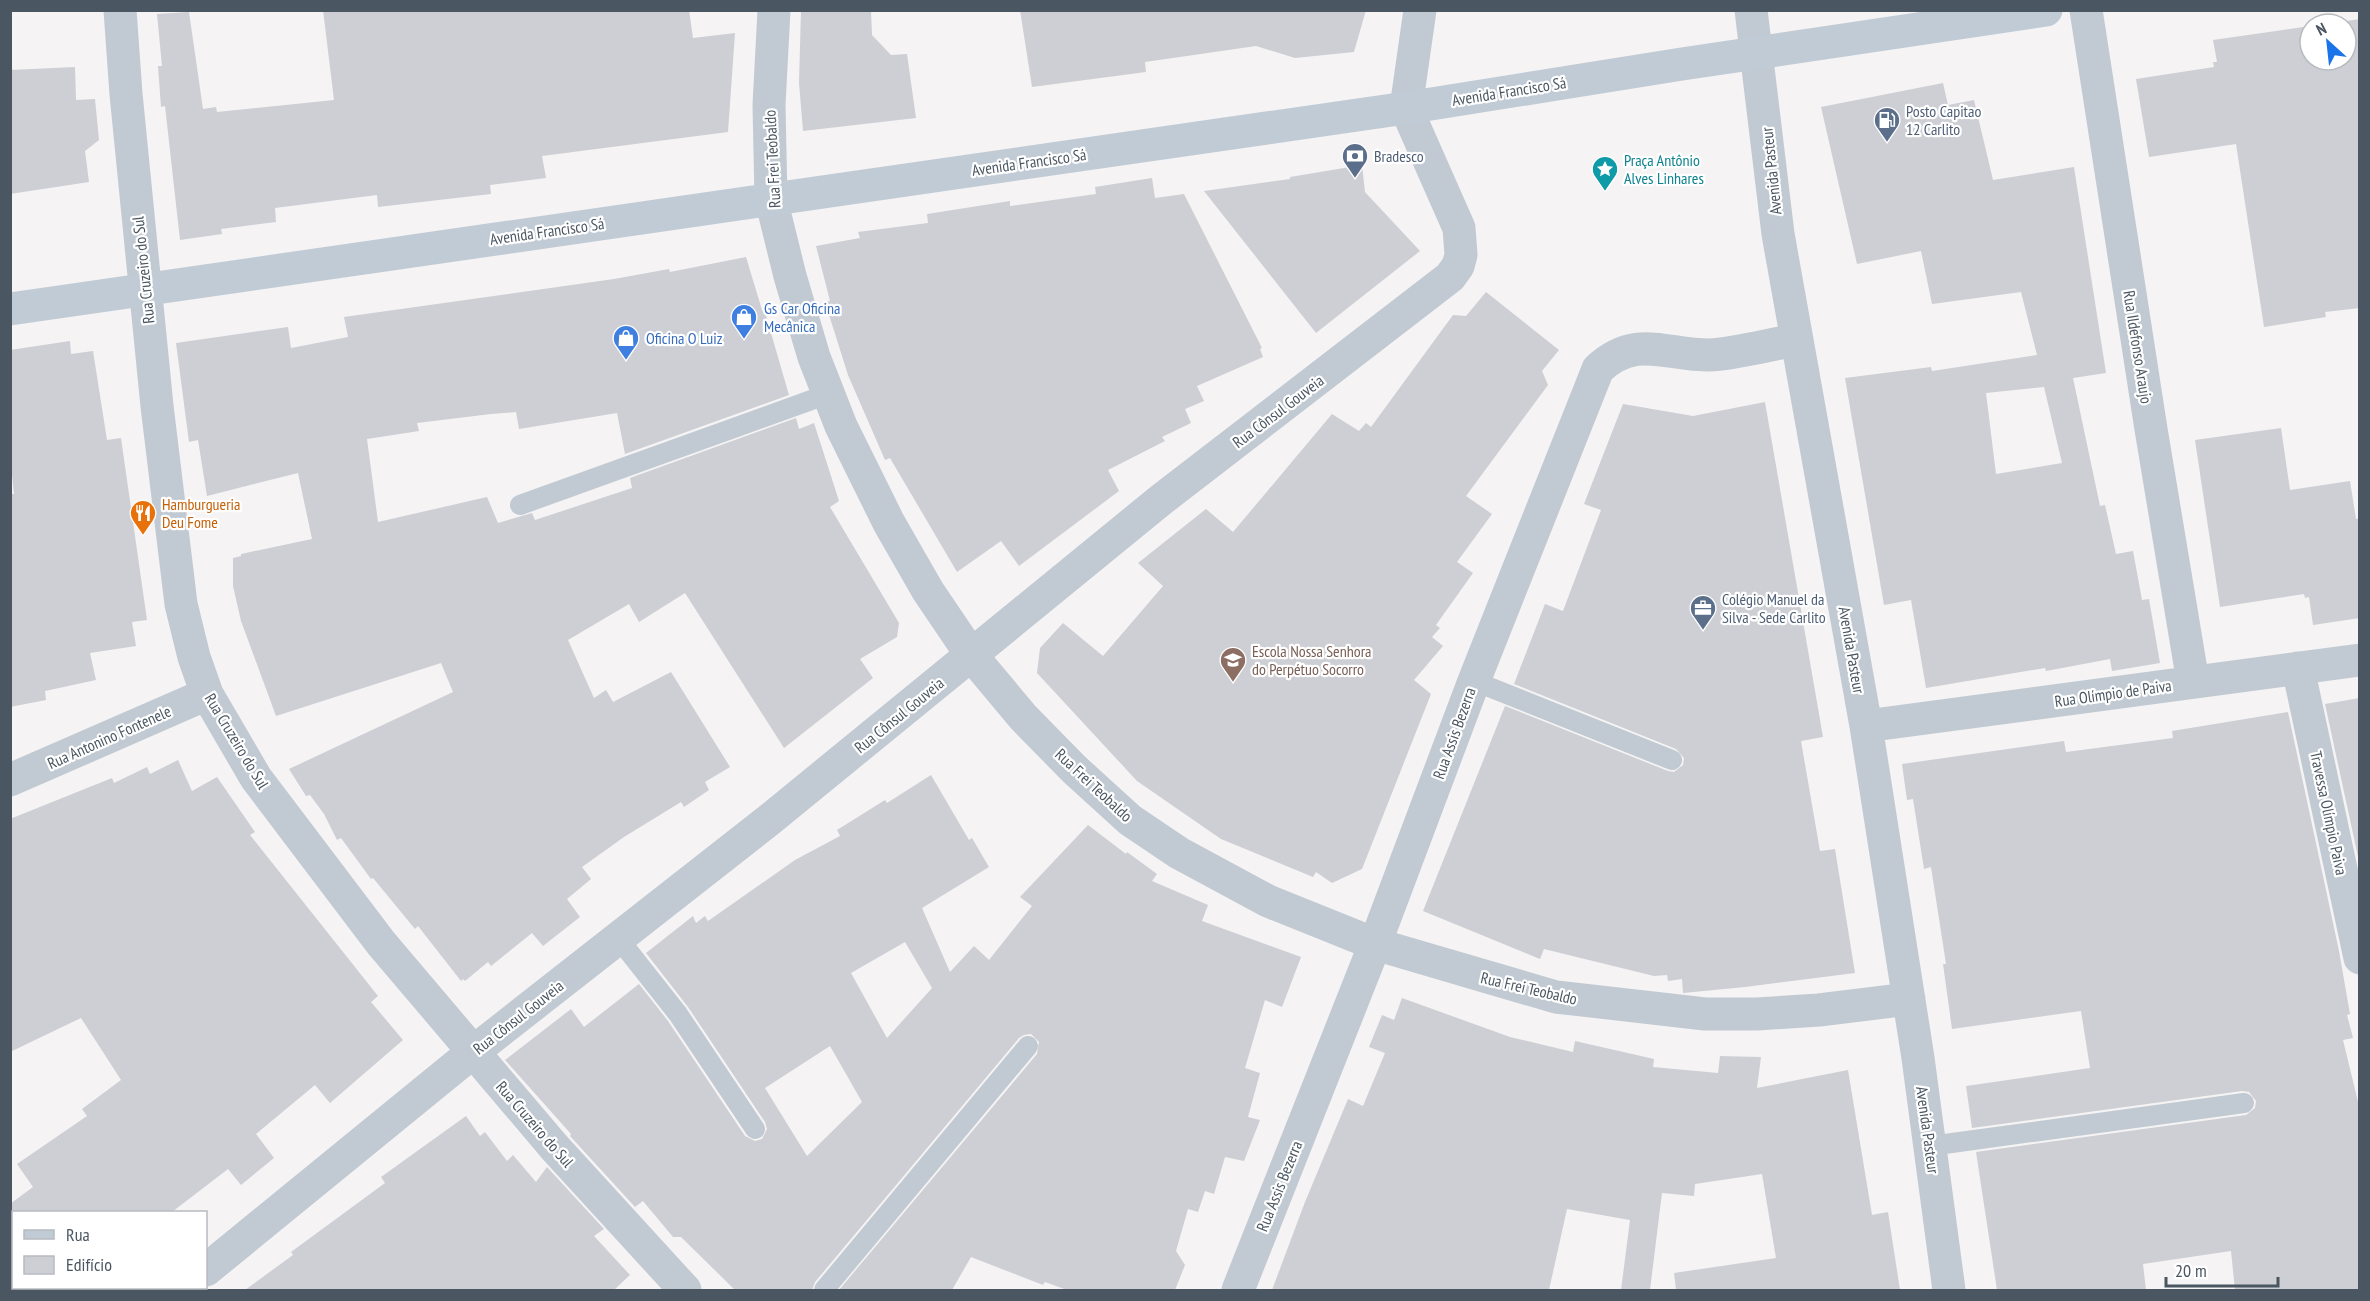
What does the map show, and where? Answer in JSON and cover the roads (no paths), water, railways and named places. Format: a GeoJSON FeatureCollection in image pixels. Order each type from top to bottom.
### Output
{"type":"FeatureCollection","features":[{"type":"Feature","properties":{"kind":"main road","name":"Avenida Francisco Sá"},"geometry":{"type":"LineString","coordinates":[[10,309],[1406,108],[1758,52],[2046,10]]}},
{"type":"Feature","properties":{"kind":"street","name":"Rua Cruzeiro do Sul"},"geometry":{"type":"LineString","coordinates":[[120,10],[145,289],[182,604],[194,657],[207,694],[256,778],[381,943],[555,1148],[685,1290]]}},
{"type":"Feature","properties":{"kind":"street","name":"Rua Frei Teobaldo"},"geometry":{"type":"LineString","coordinates":[[774,10],[769,105],[771,199],[814,357],[841,426],[889,523],[928,591],[972,656],[1023,717],[1074,769],[1130,820],[1179,853],[1268,901],[1376,944],[1556,997],[1705,1014],[1757,1014],[1819,1010],[1909,999]]}},
{"type":"Feature","properties":{"kind":"street"},"geometry":{"type":"LineString","coordinates":[[1406,108],[1420,10]]}},
{"type":"Feature","properties":{"kind":"street","name":"Avenida Pasteur"},"geometry":{"type":"LineString","coordinates":[[1751,10],[1758,52],[1778,234],[1866,726],[1909,999],[1949,1290]]}},
{"type":"Feature","properties":{"kind":"street","name":"Rua Ildefonso Araujo"},"geometry":{"type":"LineString","coordinates":[[2086,10],[2152,441],[2193,682]]}},
{"type":"Feature","properties":{"kind":"street","name":"Rua Cônsul Gouveia"},"geometry":{"type":"LineString","coordinates":[[207,1269],[473,1052],[778,813],[1162,500],[1450,276],[1458,266],[1461,255],[1459,228],[1406,108]]}},
{"type":"Feature","properties":{"kind":"street","name":"Rua Assis Bezerra"},"geometry":{"type":"LineString","coordinates":[[1238,1290],[1376,944],[1474,681],[1598,369],[1614,356],[1635,348],[1710,355],[1797,340]]}},
{"type":"Feature","properties":{"kind":"street","name":"Rua Olímpio de Paiva"},"geometry":{"type":"LineString","coordinates":[[1866,726],[2360,660]]}},
{"type":"Feature","properties":{"kind":"street","name":"Travessa Olímpio Paiva"},"geometry":{"type":"LineString","coordinates":[[2298,668],[2360,958]]}},
{"type":"Feature","properties":{"kind":"street","name":"Rua Antonino Fontenele"},"geometry":{"type":"LineString","coordinates":[[10,780],[207,694]]}},
{"type":"Feature","properties":{"kind":"lane"},"geometry":{"type":"LineString","coordinates":[[520,505],[828,394]]}},
{"type":"Feature","properties":{"kind":"lane"},"geometry":{"type":"LineString","coordinates":[[1474,681],[1672,760]]}},
{"type":"Feature","properties":{"kind":"lane"},"geometry":{"type":"LineString","coordinates":[[618,938],[678,1014],[755,1129]]}},
{"type":"Feature","properties":{"kind":"lane"},"geometry":{"type":"LineString","coordinates":[[824,1290],[1028,1046]]}},
{"type":"Feature","properties":{"kind":"lane"},"geometry":{"type":"LineString","coordinates":[[1930,1146],[2244,1103]]}},
{"type":"Feature","properties":{"kind":"place","name":"Posto Capitao 12 Carlito"},"geometry":{"type":"Point","coordinates":[1887,143]}},
{"type":"Feature","properties":{"kind":"place","name":"Bradesco"},"geometry":{"type":"Point","coordinates":[1355,179]}},
{"type":"Feature","properties":{"kind":"place","name":"Praça Antônio Alves Linhares"},"geometry":{"type":"Point","coordinates":[1605,192]}},
{"type":"Feature","properties":{"kind":"place","name":"Gs Car Oficina Mecânica"},"geometry":{"type":"Point","coordinates":[744,340]}},
{"type":"Feature","properties":{"kind":"place","name":"Oficina O Luiz"},"geometry":{"type":"Point","coordinates":[626,361]}},
{"type":"Feature","properties":{"kind":"place","name":"Hamburgueria Deu Fome"},"geometry":{"type":"Point","coordinates":[143,536]}},
{"type":"Feature","properties":{"kind":"place","name":"Colégio Manuel da Silva - Sede Carlito"},"geometry":{"type":"Point","coordinates":[1703,631]}},
{"type":"Feature","properties":{"kind":"place","name":"Escola Nossa Senhora do Perpétuo Socorro"},"geometry":{"type":"Point","coordinates":[1233,683]}}]}
